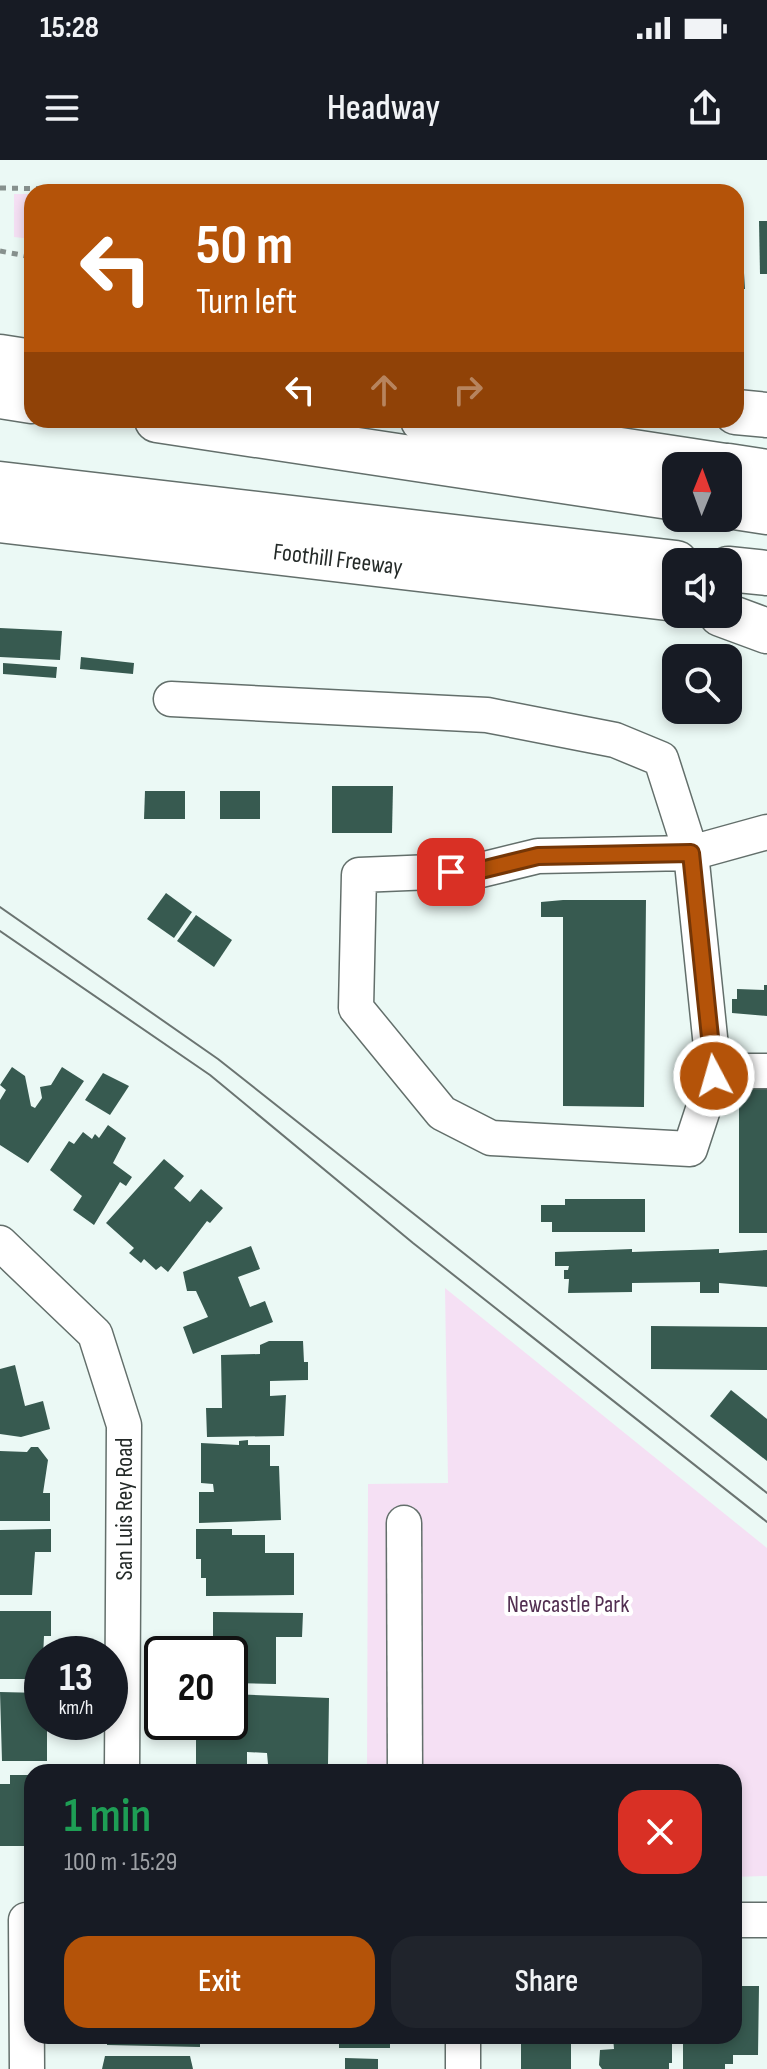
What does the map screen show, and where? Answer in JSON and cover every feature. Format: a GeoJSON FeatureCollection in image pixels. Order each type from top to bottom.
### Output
{"type":"FeatureCollection","features":[{"type":"Feature","properties":{"kind":"highway"},"geometry":{"type":"LineString","coordinates":[[0,357],[24,361]]}},
{"type":"Feature","properties":{"kind":"highway"},"geometry":{"type":"LineString","coordinates":[[0,396],[24,400]]}},
{"type":"Feature","properties":{"kind":"highway"},"geometry":{"type":"LineString","coordinates":[[744,413],[767,415]]}},
{"type":"Feature","properties":{"kind":"highway"},"geometry":{"type":"LineString","coordinates":[[210,428],[662,496]]}},
{"type":"Feature","properties":{"kind":"highway"},"geometry":{"type":"LineString","coordinates":[[476,428],[662,456]]}},
{"type":"Feature","properties":{"kind":"highway"},"geometry":{"type":"LineString","coordinates":[[742,468],[767,472]]}},
{"type":"Feature","properties":{"kind":"highway"},"geometry":{"type":"LineString","coordinates":[[0,484],[662,561]]}},
{"type":"Feature","properties":{"kind":"highway"},"geometry":{"type":"LineString","coordinates":[[742,508],[767,512]]}},
{"type":"Feature","properties":{"kind":"highway","name":"Foothill Freeway"},"geometry":{"type":"LineString","coordinates":[[0,520],[662,597]]}},
{"type":"Feature","properties":{"kind":"highway"},"geometry":{"type":"LineString","coordinates":[[742,570],[767,573]]}},
{"type":"Feature","properties":{"kind":"highway"},"geometry":{"type":"LineString","coordinates":[[742,606],[767,609]]}},
{"type":"Feature","properties":{"kind":"highway"},"geometry":{"type":"LineString","coordinates":[[742,622],[767,631]]}},
{"type":"Feature","properties":{"kind":"street"},"geometry":{"type":"LineString","coordinates":[[171,699],[487,715],[615,740],[661,759],[691,853],[714,1071],[690,1149],[491,1138],[442,1113],[356,1008],[359,875],[481,870],[538,856],[691,853],[767,832]]}},
{"type":"Feature","properties":{"kind":"street"},"geometry":{"type":"LineString","coordinates":[[714,1071],[767,1071]]}},
{"type":"Feature","properties":{"kind":"street","name":"San Luis Rey Road"},"geometry":{"type":"LineString","coordinates":[[0,1243],[95,1334],[124,1425],[122,1764]]}},
{"type":"Feature","properties":{"kind":"street"},"geometry":{"type":"LineString","coordinates":[[404,1523],[405,1764]]}},
{"type":"Feature","properties":{"kind":"street"},"geometry":{"type":"LineString","coordinates":[[19,1920],[24,2013]]}},
{"type":"Feature","properties":{"kind":"street"},"geometry":{"type":"LineString","coordinates":[[742,1920],[767,1920]]}},
{"type":"Feature","properties":{"kind":"street"},"geometry":{"type":"LineString","coordinates":[[26,2044],[27,2069]]}},
{"type":"Feature","properties":{"kind":"street"},"geometry":{"type":"LineString","coordinates":[[463,2044],[463,2069]]}},
{"type":"Feature","properties":{"kind":"path"},"geometry":{"type":"LineString","coordinates":[[0,188],[24,188]]}},
{"type":"Feature","properties":{"kind":"path"},"geometry":{"type":"LineString","coordinates":[[0,251],[24,256]]}},
{"type":"Feature","properties":{"kind":"green space"},"geometry":{"type":"Polygon","coordinates":[[[14,194],[24,194],[24,238],[14,237],[14,194]]]}},
{"type":"Feature","properties":{"kind":"green space","name":"Newcastle Park"},"geometry":{"type":"Polygon","coordinates":[[[445,1288],[767,1548],[767,1876],[742,1877],[742,1764],[367,1764],[368,1484],[448,1483],[445,1288]]]}},
{"type":"Feature","properties":{"kind":"building"},"geometry":{"type":"Polygon","coordinates":[[[759,221],[767,221],[767,274],[760,274],[759,221]]]}},
{"type":"Feature","properties":{"kind":"building"},"geometry":{"type":"Polygon","coordinates":[[[0,628],[62,631],[60,660],[0,657],[0,628]]]}},
{"type":"Feature","properties":{"kind":"building"},"geometry":{"type":"Polygon","coordinates":[[[81,657],[134,663],[133,674],[80,669],[81,657]]]}},
{"type":"Feature","properties":{"kind":"building"},"geometry":{"type":"Polygon","coordinates":[[[3,663],[57,667],[56,678],[3,674],[3,663]]]}},
{"type":"Feature","properties":{"kind":"building"},"geometry":{"type":"Polygon","coordinates":[[[332,786],[393,786],[392,833],[332,833],[332,786]]]}},
{"type":"Feature","properties":{"kind":"building"},"geometry":{"type":"Polygon","coordinates":[[[145,791],[185,791],[185,819],[144,819],[145,791]]]}},
{"type":"Feature","properties":{"kind":"building"},"geometry":{"type":"Polygon","coordinates":[[[220,791],[260,791],[260,819],[220,819],[220,791]]]}},
{"type":"Feature","properties":{"kind":"building"},"geometry":{"type":"Polygon","coordinates":[[[166,893],[192,912],[174,938],[147,919],[166,893]]]}},
{"type":"Feature","properties":{"kind":"building"},"geometry":{"type":"Polygon","coordinates":[[[646,900],[644,1107],[563,1106],[563,917],[541,917],[541,902],[646,900]]]}},
{"type":"Feature","properties":{"kind":"building"},"geometry":{"type":"Polygon","coordinates":[[[196,915],[232,940],[214,967],[177,941],[196,915]]]}},
{"type":"Feature","properties":{"kind":"building"},"geometry":{"type":"Polygon","coordinates":[[[764,985],[767,985],[767,1016],[732,1013],[732,999],[737,999],[737,989],[764,990],[764,985]]]}},
{"type":"Feature","properties":{"kind":"building"},"geometry":{"type":"Polygon","coordinates":[[[12,1067],[25,1076],[31,1106],[35,1108],[42,1098],[40,1087],[51,1085],[62,1067],[84,1081],[28,1163],[0,1145],[0,1100],[6,1090],[0,1085],[12,1067]]]}},
{"type":"Feature","properties":{"kind":"building"},"geometry":{"type":"Polygon","coordinates":[[[103,1073],[129,1086],[110,1115],[85,1100],[103,1073]]]}},
{"type":"Feature","properties":{"kind":"building"},"geometry":{"type":"Polygon","coordinates":[[[739,1087],[767,1087],[767,1233],[739,1233],[739,1087]]]}},
{"type":"Feature","properties":{"kind":"building"},"geometry":{"type":"Polygon","coordinates":[[[108,1125],[126,1138],[113,1163],[132,1177],[126,1186],[120,1182],[94,1225],[73,1210],[82,1196],[50,1170],[69,1141],[74,1144],[83,1132],[92,1139],[95,1134],[99,1138],[108,1125]]]}},
{"type":"Feature","properties":{"kind":"building"},"geometry":{"type":"Polygon","coordinates":[[[164,1159],[184,1176],[174,1188],[190,1202],[201,1189],[223,1208],[210,1223],[207,1221],[168,1272],[161,1266],[156,1270],[144,1259],[141,1263],[129,1253],[134,1248],[106,1223],[164,1159]]]}},
{"type":"Feature","properties":{"kind":"building"},"geometry":{"type":"Polygon","coordinates":[[[565,1199],[645,1199],[645,1232],[552,1232],[552,1222],[541,1222],[541,1205],[565,1205],[565,1199]]]}},
{"type":"Feature","properties":{"kind":"building"},"geometry":{"type":"Polygon","coordinates":[[[251,1246],[260,1269],[238,1277],[250,1307],[265,1301],[273,1322],[193,1354],[183,1327],[208,1317],[196,1291],[187,1291],[183,1272],[251,1246]]]}},
{"type":"Feature","properties":{"kind":"building"},"geometry":{"type":"Polygon","coordinates":[[[632,1249],[632,1252],[719,1249],[719,1253],[767,1250],[767,1287],[719,1283],[719,1293],[700,1293],[700,1282],[632,1283],[632,1292],[568,1293],[569,1279],[564,1279],[564,1270],[568,1270],[569,1266],[555,1266],[555,1252],[632,1249]]]}},
{"type":"Feature","properties":{"kind":"building"},"geometry":{"type":"Polygon","coordinates":[[[651,1326],[767,1327],[767,1370],[651,1369],[651,1326]]]}},
{"type":"Feature","properties":{"kind":"building"},"geometry":{"type":"Polygon","coordinates":[[[269,1341],[303,1341],[304,1362],[308,1362],[308,1380],[270,1381],[270,1396],[286,1395],[284,1436],[207,1437],[206,1408],[222,1408],[221,1355],[260,1354],[260,1345],[269,1341]]]}},
{"type":"Feature","properties":{"kind":"building"},"geometry":{"type":"Polygon","coordinates":[[[15,1365],[25,1406],[43,1401],[50,1429],[21,1437],[0,1434],[0,1369],[15,1365]]]}},
{"type":"Feature","properties":{"kind":"building"},"geometry":{"type":"Polygon","coordinates":[[[731,1390],[767,1419],[767,1461],[710,1416],[731,1390]]]}},
{"type":"Feature","properties":{"kind":"building"},"geometry":{"type":"Polygon","coordinates":[[[248,1440],[248,1445],[270,1445],[270,1466],[279,1466],[281,1520],[199,1523],[199,1492],[214,1492],[213,1484],[201,1483],[201,1443],[239,1445],[239,1441],[248,1440]]]}},
{"type":"Feature","properties":{"kind":"building"},"geometry":{"type":"Polygon","coordinates":[[[31,1447],[38,1447],[48,1460],[43,1493],[50,1493],[50,1521],[0,1521],[0,1451],[27,1452],[31,1447]]]}},
{"type":"Feature","properties":{"kind":"building"},"geometry":{"type":"Polygon","coordinates":[[[51,1529],[51,1552],[35,1552],[32,1595],[0,1595],[0,1530],[51,1529]]]}},
{"type":"Feature","properties":{"kind":"building"},"geometry":{"type":"Polygon","coordinates":[[[196,1529],[232,1529],[232,1535],[265,1535],[265,1553],[294,1553],[294,1595],[206,1596],[206,1578],[201,1578],[201,1559],[196,1559],[196,1529]]]}},
{"type":"Feature","properties":{"kind":"building"},"geometry":{"type":"Polygon","coordinates":[[[0,1611],[51,1611],[51,1636],[24,1636],[24,1679],[0,1679],[0,1611]]]}},
{"type":"Feature","properties":{"kind":"building"},"geometry":{"type":"Polygon","coordinates":[[[213,1612],[303,1613],[302,1637],[276,1637],[276,1684],[248,1683],[248,1636],[213,1636],[213,1612]]]}},
{"type":"Feature","properties":{"kind":"building"},"geometry":{"type":"Polygon","coordinates":[[[0,1692],[24,1693],[24,1740],[47,1740],[47,1761],[2,1761],[0,1692]]]}},
{"type":"Feature","properties":{"kind":"building"},"geometry":{"type":"Polygon","coordinates":[[[248,1695],[329,1698],[328,1764],[268,1764],[267,1753],[247,1752],[247,1764],[196,1764],[196,1740],[248,1740],[248,1695]]]}},
{"type":"Feature","properties":{"kind":"building"},"geometry":{"type":"Polygon","coordinates":[[[10,1775],[24,1775],[24,1846],[0,1846],[0,1784],[10,1784],[10,1775]]]}},
{"type":"Feature","properties":{"kind":"building"},"geometry":{"type":"Polygon","coordinates":[[[742,1986],[759,1986],[758,2055],[733,2055],[733,2064],[725,2064],[725,2069],[683,2069],[683,2044],[742,2044],[742,1986]]]}},
{"type":"Feature","properties":{"kind":"building"},"geometry":{"type":"Polygon","coordinates":[[[200,2044],[200,2047],[107,2045],[200,2044]]]}},
{"type":"Feature","properties":{"kind":"building"},"geometry":{"type":"Polygon","coordinates":[[[339,2044],[390,2044],[390,2048],[339,2048],[339,2044]]]}},
{"type":"Feature","properties":{"kind":"building"},"geometry":{"type":"Polygon","coordinates":[[[521,2044],[571,2044],[571,2069],[521,2069],[521,2044]]]}},
{"type":"Feature","properties":{"kind":"building"},"geometry":{"type":"Polygon","coordinates":[[[614,2044],[672,2044],[672,2063],[669,2063],[669,2069],[602,2069],[599,2065],[600,2050],[614,2049],[614,2044]]]}},
{"type":"Feature","properties":{"kind":"building"},"geometry":{"type":"Polygon","coordinates":[[[105,2056],[190,2056],[193,2069],[102,2069],[105,2056]]]}},
{"type":"Feature","properties":{"kind":"building"},"geometry":{"type":"Polygon","coordinates":[[[345,2058],[378,2059],[378,2069],[345,2069],[345,2058]]]}},
{"type":"Feature","properties":{"kind":"tram line"},"geometry":{"type":"LineString","coordinates":[[0,907],[218,1059],[767,1493]]}},
{"type":"Feature","properties":{"kind":"tram line"},"geometry":{"type":"LineString","coordinates":[[0,931],[210,1075],[413,1243],[767,1522]]}},
{"type":"Feature","properties":{"kind":"route"},"geometry":{"type":"LineString","coordinates":[[451,872],[481,870],[538,856],[691,853],[714,1076]]}}]}
